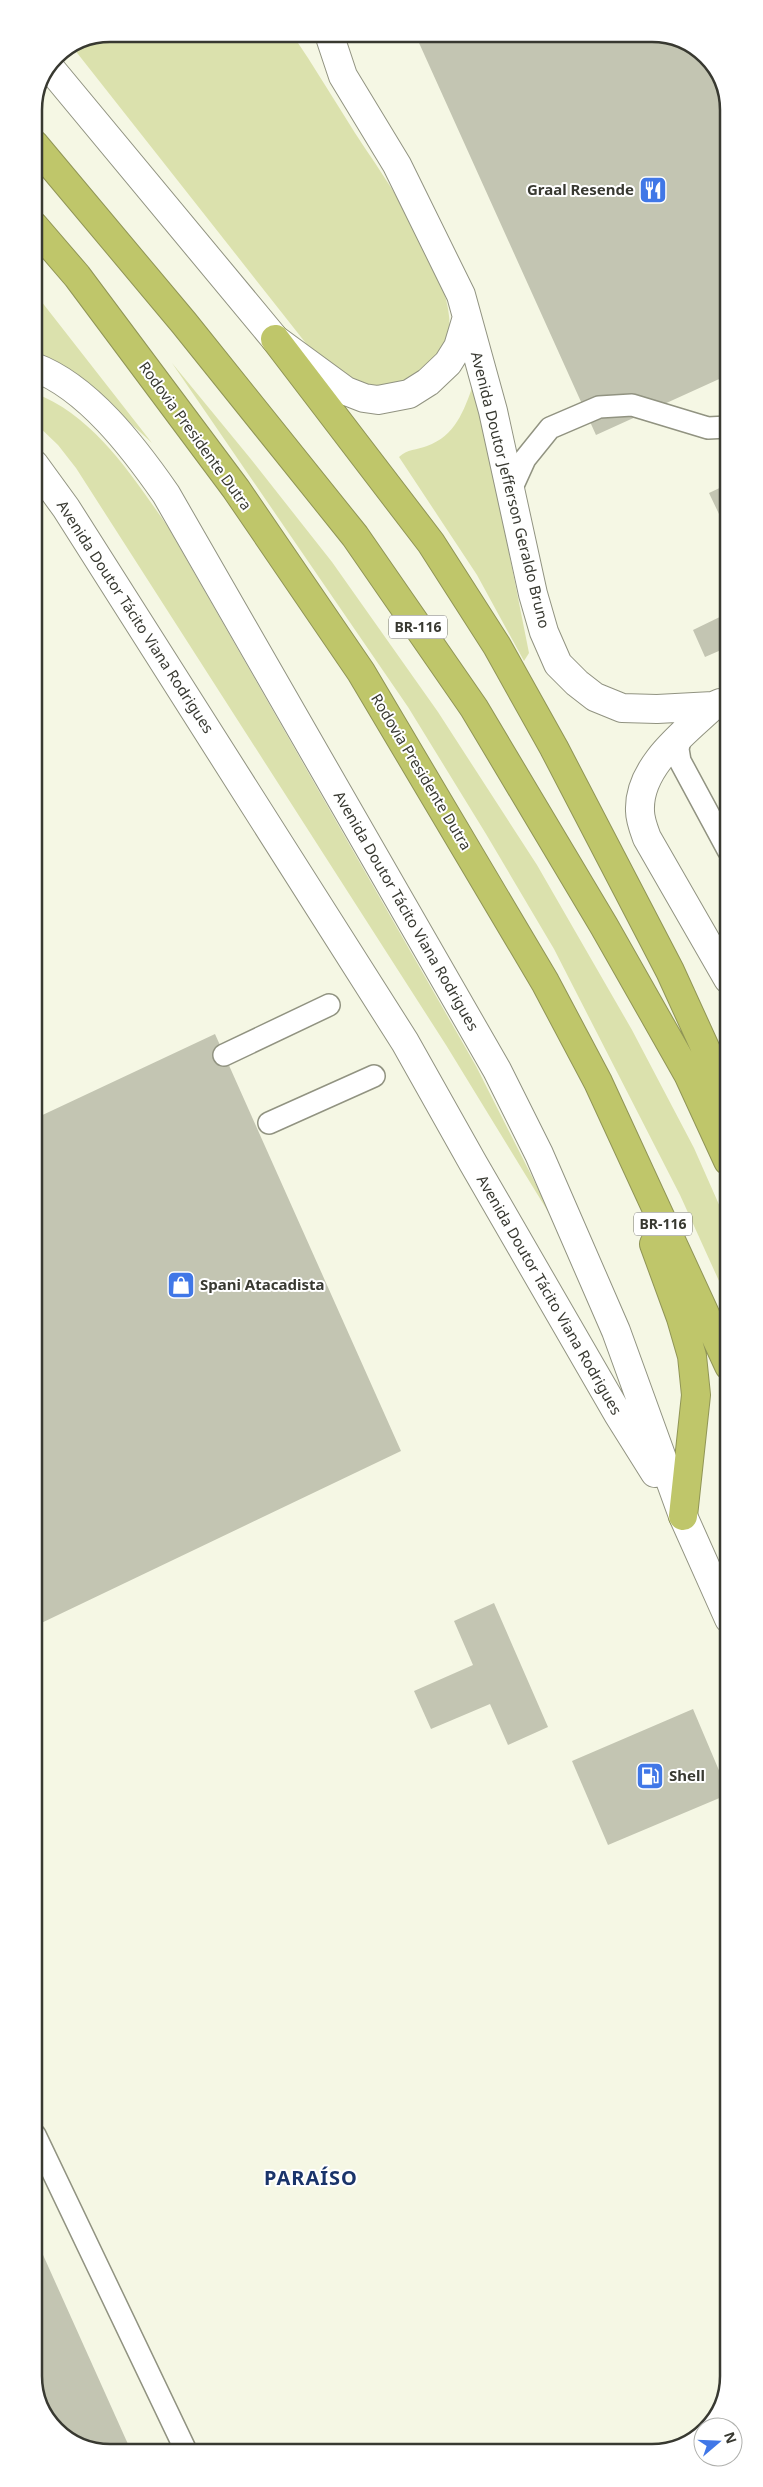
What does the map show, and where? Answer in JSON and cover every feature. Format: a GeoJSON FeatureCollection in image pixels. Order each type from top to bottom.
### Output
{"type":"FeatureCollection","features":[{"type":"Feature","properties":{"kind":"highway","name":"BR-116"},"geometry":{"type":"LineString","coordinates":[[43,155],[184,323],[355,536],[468,699],[604,926],[688,1074],[720,1143]]}},
{"type":"Feature","properties":{"kind":"highway","name":"Rodovia Presidente Dutra"},"geometry":{"type":"LineString","coordinates":[[43,237],[76,276],[236,489],[361,672],[545,982],[598,1082],[720,1346]]}},
{"type":"Feature","properties":{"kind":"highway"},"geometry":{"type":"LineString","coordinates":[[275,339],[431,543],[497,646],[554,748],[670,971],[720,1080]]}},
{"type":"Feature","properties":{"kind":"highway"},"geometry":{"type":"LineString","coordinates":[[598,1082],[681,1318],[692,1356],[696,1395],[683,1516]]}},
{"type":"Feature","properties":{"kind":"main road"},"geometry":{"type":"LineString","coordinates":[[323,43],[343,76]]}},
{"type":"Feature","properties":{"kind":"main road","name":"Avenida Doutor Jefferson Geraldo Bruno"},"geometry":{"type":"LineString","coordinates":[[333,43],[343,76],[398,165],[460,296],[493,411],[533,594],[544,632],[558,664],[577,683],[595,697],[622,708],[657,709],[720,703]]}},
{"type":"Feature","properties":{"kind":"main road"},"geometry":{"type":"LineString","coordinates":[[54,73],[275,339],[346,391],[364,398],[391,398],[409,394],[428,382],[448,363],[458,347],[467,317]]}},
{"type":"Feature","properties":{"kind":"main road","name":"Avenida Doutor Tácito Viana Rodrigues"},"geometry":{"type":"LineString","coordinates":[[43,372],[67,385],[99,413],[137,453],[166,494],[497,1070],[539,1154],[616,1331],[683,1516],[720,1599]]}},
{"type":"Feature","properties":{"kind":"main road","name":"Avenida Doutor Tácito Viana Rodrigues"},"geometry":{"type":"LineString","coordinates":[[43,476],[66,508],[405,1042],[477,1171],[618,1414],[683,1516]]}},
{"type":"Feature","properties":{"kind":"main road","name":"Avenida Doutor Jefferson Geraldo Bruno"},"geometry":{"type":"LineString","coordinates":[[720,704],[681,736],[652,770],[643,788],[640,812],[647,838],[720,960]]}},
{"type":"Feature","properties":{"kind":"lane"},"geometry":{"type":"LineString","coordinates":[[510,492],[525,459],[550,428],[599,407],[632,405],[708,428],[720,427]]}},
{"type":"Feature","properties":{"kind":"lane"},"geometry":{"type":"LineString","coordinates":[[681,736],[678,749],[680,761],[720,828]]}},
{"type":"Feature","properties":{"kind":"lane"},"geometry":{"type":"LineString","coordinates":[[224,1055],[329,1005]]}},
{"type":"Feature","properties":{"kind":"lane"},"geometry":{"type":"LineString","coordinates":[[269,1123],[374,1076]]}},
{"type":"Feature","properties":{"kind":"lane"},"geometry":{"type":"LineString","coordinates":[[43,2152],[183,2444]]}},
{"type":"Feature","properties":{"kind":"green space"},"geometry":{"type":"Polygon","coordinates":[[[110,43],[298,43],[385,177],[419,235],[434,265],[444,293],[449,320],[447,343],[443,354],[437,362],[421,376],[381,394],[327,370],[76,52],[97,44],[110,43]]]}},
{"type":"Feature","properties":{"kind":"green space"},"geometry":{"type":"Polygon","coordinates":[[[43,304],[152,443],[100,395],[43,360],[43,304]]]}},
{"type":"Feature","properties":{"kind":"green space"},"geometry":{"type":"Polygon","coordinates":[[[172,363],[332,562],[438,712],[537,865],[632,1030],[694,1148],[720,1207],[720,1283],[680,1195],[554,949],[408,707],[172,363]]]}},
{"type":"Feature","properties":{"kind":"green space"},"geometry":{"type":"Polygon","coordinates":[[[473,385],[489,452],[529,653],[524,661],[477,575],[399,457],[409,451],[437,442],[445,436],[462,413],[473,385]]]}},
{"type":"Feature","properties":{"kind":"green space"},"geometry":{"type":"Polygon","coordinates":[[[43,397],[56,403],[75,416],[94,432],[126,468],[168,527],[476,1066],[558,1228],[446,1045],[76,468],[58,445],[43,431],[43,397]]]}},
{"type":"Feature","properties":{"kind":"building"},"geometry":{"type":"Polygon","coordinates":[[[419,43],[657,43],[679,48],[697,59],[715,84],[720,110],[720,379],[596,435],[419,43]]]}},
{"type":"Feature","properties":{"kind":"building"},"geometry":{"type":"Polygon","coordinates":[[[720,488],[720,516],[709,493],[720,488]]]}},
{"type":"Feature","properties":{"kind":"building"},"geometry":{"type":"Polygon","coordinates":[[[720,617],[720,650],[705,657],[693,630],[720,617]]]}},
{"type":"Feature","properties":{"kind":"building","name":"Spani Atacadista"},"geometry":{"type":"Polygon","coordinates":[[[215,1034],[401,1451],[43,1622],[43,1115],[215,1034]]]}},
{"type":"Feature","properties":{"kind":"building"},"geometry":{"type":"Polygon","coordinates":[[[494,1603],[548,1727],[508,1745],[490,1704],[431,1729],[414,1691],[473,1665],[454,1621],[494,1603]]]}},
{"type":"Feature","properties":{"kind":"building","name":"Shell"},"geometry":{"type":"Polygon","coordinates":[[[693,1709],[720,1773],[720,1798],[608,1845],[572,1761],[693,1709]]]}},
{"type":"Feature","properties":{"kind":"building"},"geometry":{"type":"Polygon","coordinates":[[[43,2255],[128,2444],[106,2444],[84,2439],[66,2428],[48,2403],[43,2377],[43,2255]]]}},
{"type":"Feature","properties":{"kind":"place","name":"Graal Resende"},"geometry":{"type":"Point","coordinates":[653,190]}},
{"type":"Feature","properties":{"kind":"place","name":"Spani Atacadista"},"geometry":{"type":"Point","coordinates":[181,1285]}},
{"type":"Feature","properties":{"kind":"place","name":"Shell"},"geometry":{"type":"Point","coordinates":[650,1776]}},
{"type":"Feature","properties":{"kind":"district","name":"PARAÍSO"},"geometry":{"type":"Point","coordinates":[311,2178]}}]}
